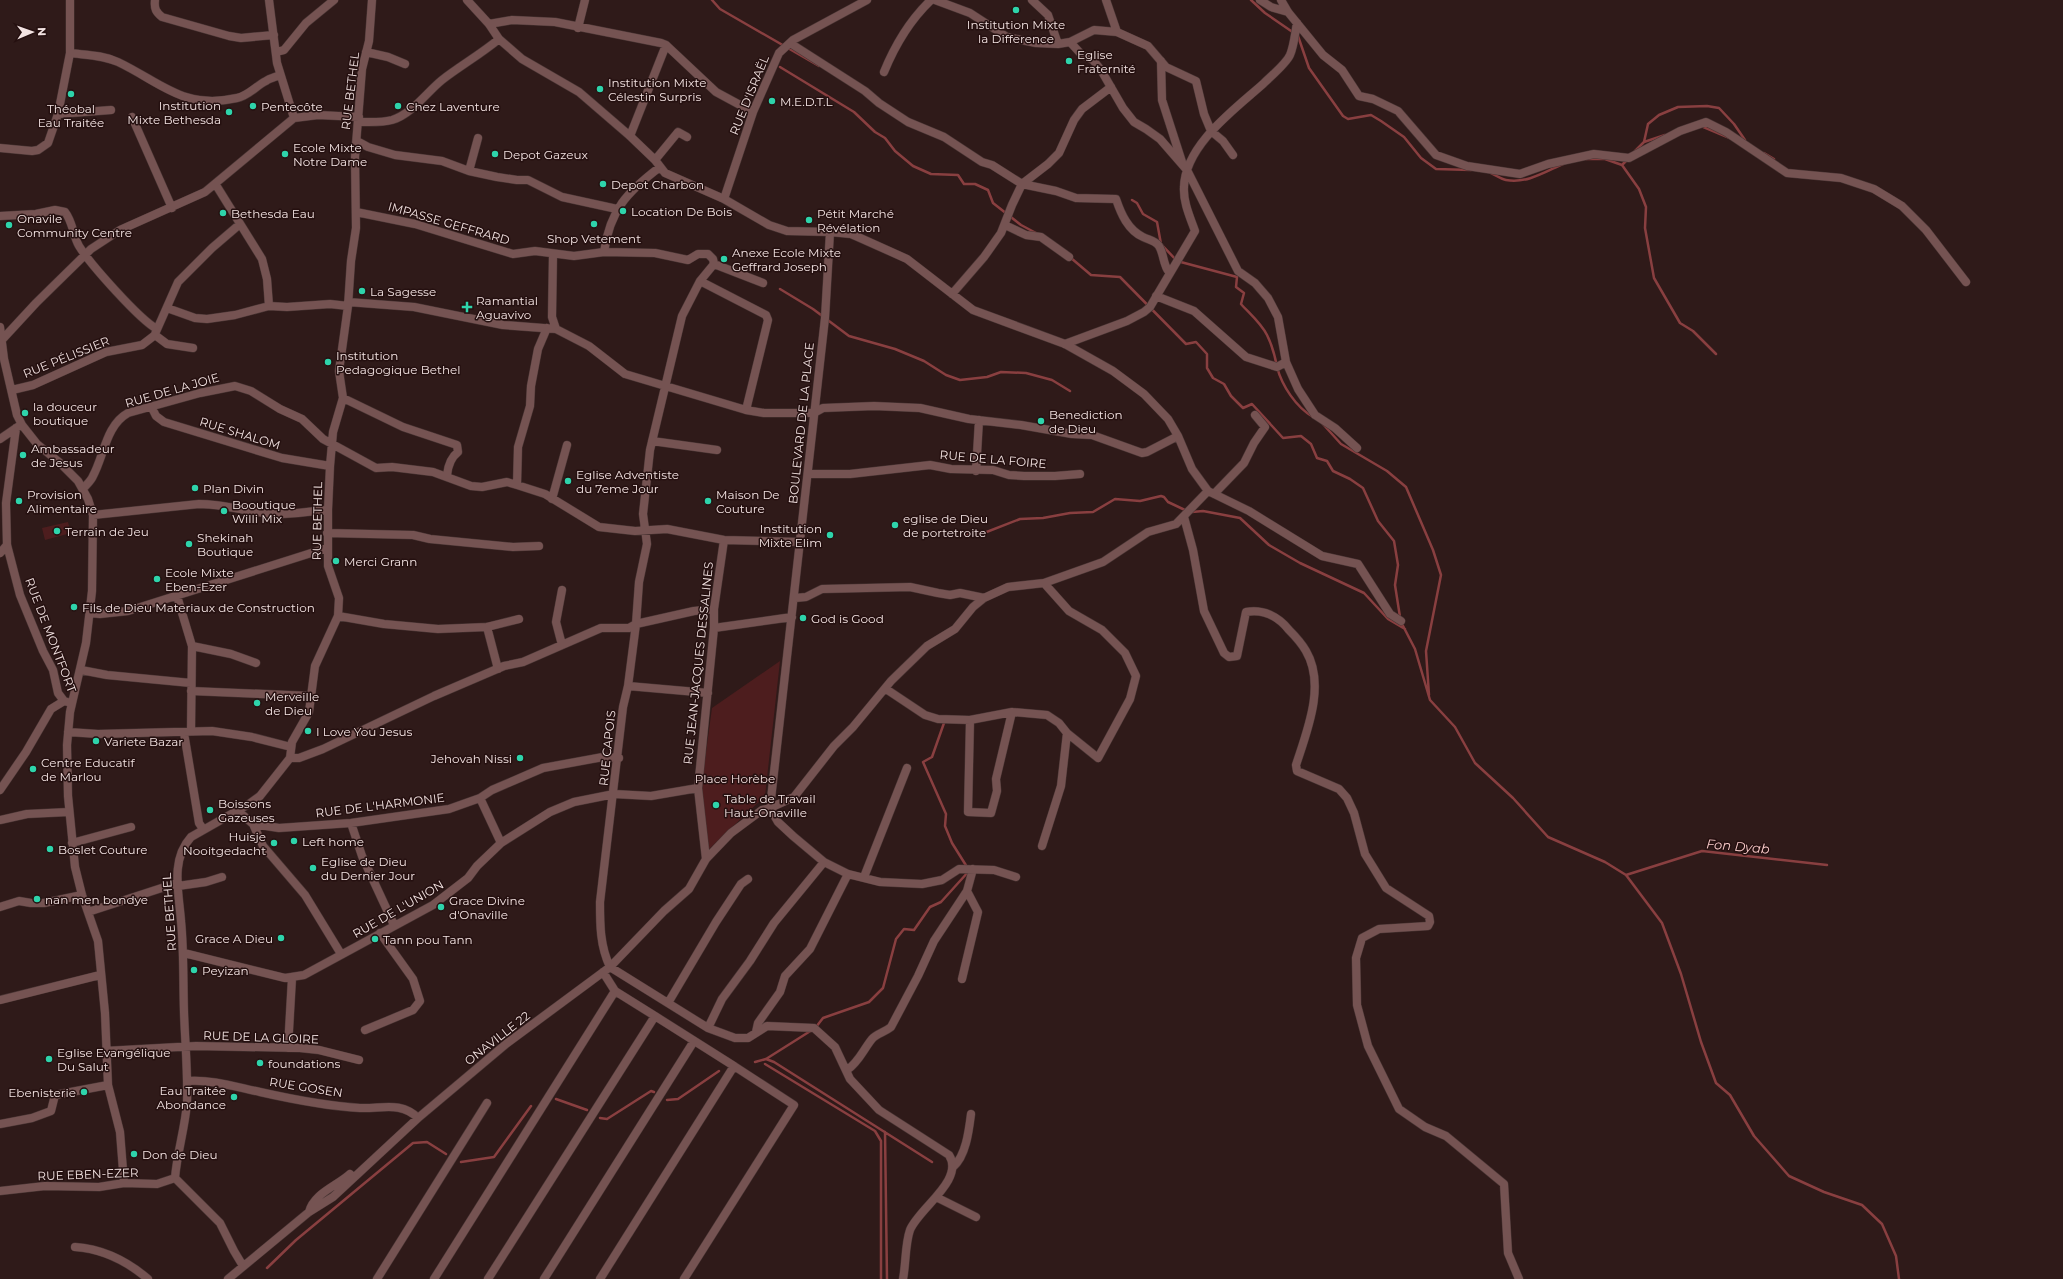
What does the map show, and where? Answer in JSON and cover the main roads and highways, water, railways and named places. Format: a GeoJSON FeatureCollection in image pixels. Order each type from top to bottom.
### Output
{"type":"FeatureCollection","features":[{"type":"Feature","properties":{"kind":"waterway"},"geometry":{"type":"LineString","coordinates":[[712,0],[720,9],[819,66]]}},
{"type":"Feature","properties":{"kind":"waterway"},"geometry":{"type":"LineString","coordinates":[[1251,0],[1265,13],[1294,33]]}},
{"type":"Feature","properties":{"kind":"waterway"},"geometry":{"type":"LineString","coordinates":[[1298,36],[1309,68],[1343,116],[1348,119],[1371,115],[1404,137],[1421,158],[1436,169],[1471,170]]}},
{"type":"Feature","properties":{"kind":"waterway"},"geometry":{"type":"LineString","coordinates":[[780,67],[854,112],[875,132],[885,138],[895,151],[913,166],[931,174],[958,175],[964,184],[975,184],[988,190],[993,203],[1021,225],[1036,233]]}},
{"type":"Feature","properties":{"kind":"waterway"},"geometry":{"type":"LineString","coordinates":[[1635,151],[1644,142],[1648,124],[1659,115],[1678,107],[1707,106],[1719,108],[1734,124],[1745,140]]}},
{"type":"Feature","properties":{"kind":"waterway"},"geometry":{"type":"LineString","coordinates":[[1701,126],[1732,139]]}},
{"type":"Feature","properties":{"kind":"waterway"},"geometry":{"type":"LineString","coordinates":[[1644,142],[1665,135]]}},
{"type":"Feature","properties":{"kind":"waterway"},"geometry":{"type":"LineString","coordinates":[[1764,153],[1774,159]]}},
{"type":"Feature","properties":{"kind":"waterway"},"geometry":{"type":"LineString","coordinates":[[1586,159],[1605,159],[1622,165],[1628,159]]}},
{"type":"Feature","properties":{"kind":"waterway"},"geometry":{"type":"LineString","coordinates":[[1491,173],[1502,179],[1513,181],[1528,179],[1563,164]]}},
{"type":"Feature","properties":{"kind":"waterway"},"geometry":{"type":"LineString","coordinates":[[1622,165],[1639,189],[1646,207],[1645,228],[1654,278],[1680,323],[1693,331],[1716,354]]}},
{"type":"Feature","properties":{"kind":"waterway"},"geometry":{"type":"LineString","coordinates":[[1132,200],[1137,203],[1143,214],[1157,222],[1161,244],[1177,261],[1237,277],[1236,287],[1244,293],[1241,304],[1258,322],[1267,335],[1279,374],[1286,389],[1295,402],[1313,417]]}},
{"type":"Feature","properties":{"kind":"waterway"},"geometry":{"type":"LineString","coordinates":[[1071,258],[1091,275],[1120,277],[1186,344],[1196,342],[1207,354],[1207,368],[1213,378],[1224,384],[1231,396],[1243,408],[1252,404],[1283,438],[1301,436],[1311,444],[1317,458],[1327,461],[1333,471],[1350,479],[1363,488],[1378,521],[1394,541],[1398,565],[1395,585],[1400,617]]}},
{"type":"Feature","properties":{"kind":"waterway"},"geometry":{"type":"LineString","coordinates":[[780,289],[813,309],[849,336],[895,349],[924,361],[946,375],[960,380],[987,377],[1001,372],[1026,373],[1052,380],[1070,391]]}},
{"type":"Feature","properties":{"kind":"waterway"},"geometry":{"type":"LineString","coordinates":[[1322,423],[1341,444],[1387,471],[1406,487],[1433,550],[1441,575],[1426,651],[1429,695]]}},
{"type":"Feature","properties":{"kind":"waterway"},"geometry":{"type":"LineString","coordinates":[[967,535],[984,533],[1020,519],[1093,512],[1115,499],[1140,501],[1161,496],[1168,502],[1187,511]]}},
{"type":"Feature","properties":{"kind":"waterway"},"geometry":{"type":"LineString","coordinates":[[1192,512],[1203,511],[1240,518],[1269,545],[1300,563],[1364,593],[1388,619],[1405,629]]}},
{"type":"Feature","properties":{"kind":"waterway"},"geometry":{"type":"LineString","coordinates":[[1401,622],[1415,649],[1430,700],[1455,727],[1475,763],[1513,798],[1548,837],[1605,862],[1626,875],[1662,923],[1681,974],[1701,1042],[1716,1083],[1730,1095],[1754,1136],[1789,1176],[1824,1192],[1862,1205],[1882,1224],[1896,1256],[1899,1279]]}},
{"type":"Feature","properties":{"kind":"waterway"},"geometry":{"type":"LineString","coordinates":[[944,723],[932,757],[923,762],[946,814],[945,826],[952,843],[967,867]]}},
{"type":"Feature","properties":{"kind":"waterway","name":"Fon Dyab"},"geometry":{"type":"LineString","coordinates":[[1626,875],[1702,851],[1827,865]]}},
{"type":"Feature","properties":{"kind":"waterway"},"geometry":{"type":"LineString","coordinates":[[816,1027],[823,1018],[869,1002],[883,988],[896,939],[904,929],[914,930],[930,907],[941,902],[969,871]]}},
{"type":"Feature","properties":{"kind":"waterway"},"geometry":{"type":"LineString","coordinates":[[755,1062],[766,1059],[812,1030]]}},
{"type":"Feature","properties":{"kind":"waterway"},"geometry":{"type":"LineString","coordinates":[[766,1059],[774,1062],[932,1162]]}},
{"type":"Feature","properties":{"kind":"waterway"},"geometry":{"type":"LineString","coordinates":[[765,1064],[875,1131],[881,1141],[881,1279]]}},
{"type":"Feature","properties":{"kind":"waterway"},"geometry":{"type":"LineString","coordinates":[[667,1100],[678,1099],[719,1071]]}},
{"type":"Feature","properties":{"kind":"waterway"},"geometry":{"type":"LineString","coordinates":[[600,1118],[607,1119],[651,1091],[654,1092]]}},
{"type":"Feature","properties":{"kind":"waterway"},"geometry":{"type":"LineString","coordinates":[[556,1099],[587,1110]]}},
{"type":"Feature","properties":{"kind":"waterway"},"geometry":{"type":"LineString","coordinates":[[461,1162],[494,1157],[531,1106]]}},
{"type":"Feature","properties":{"kind":"waterway"},"geometry":{"type":"LineString","coordinates":[[885,1132],[887,1279]]}},
{"type":"Feature","properties":{"kind":"waterway"},"geometry":{"type":"LineString","coordinates":[[267,1268],[296,1240],[413,1143],[427,1142],[446,1154]]}},
{"type":"Feature","properties":{"kind":"place","name":"Institution Mixte la Difference"},"geometry":{"type":"Point","coordinates":[1016,10]}},
{"type":"Feature","properties":{"kind":"place","name":"Eglise Fraternité"},"geometry":{"type":"Point","coordinates":[1069,61]}},
{"type":"Feature","properties":{"kind":"place","name":"Institution Mixte Célestin Surpris"},"geometry":{"type":"Point","coordinates":[600,89]}},
{"type":"Feature","properties":{"kind":"place","name":"Théobal Eau Traitée"},"geometry":{"type":"Point","coordinates":[71,94]}},
{"type":"Feature","properties":{"kind":"place","name":"M.E.D.T.L"},"geometry":{"type":"Point","coordinates":[772,101]}},
{"type":"Feature","properties":{"kind":"place","name":"Pentecôte"},"geometry":{"type":"Point","coordinates":[253,106]}},
{"type":"Feature","properties":{"kind":"place","name":"Chez Laventure"},"geometry":{"type":"Point","coordinates":[398,106]}},
{"type":"Feature","properties":{"kind":"place","name":"Institution Mixte Bethesda"},"geometry":{"type":"Point","coordinates":[229,112]}},
{"type":"Feature","properties":{"kind":"place","name":"Ecole Mixte Notre Dame"},"geometry":{"type":"Point","coordinates":[285,154]}},
{"type":"Feature","properties":{"kind":"place","name":"Depot Gazeux"},"geometry":{"type":"Point","coordinates":[495,154]}},
{"type":"Feature","properties":{"kind":"place","name":"Depot Charbon"},"geometry":{"type":"Point","coordinates":[603,184]}},
{"type":"Feature","properties":{"kind":"place","name":"Location De Bois"},"geometry":{"type":"Point","coordinates":[623,211]}},
{"type":"Feature","properties":{"kind":"place","name":"Bethesda Eau"},"geometry":{"type":"Point","coordinates":[223,213]}},
{"type":"Feature","properties":{"kind":"place","name":"Pétit Marché Révélation"},"geometry":{"type":"Point","coordinates":[809,220]}},
{"type":"Feature","properties":{"kind":"place","name":"Shop Vetement"},"geometry":{"type":"Point","coordinates":[594,224]}},
{"type":"Feature","properties":{"kind":"place","name":"Onavile Community Centre"},"geometry":{"type":"Point","coordinates":[9,225]}},
{"type":"Feature","properties":{"kind":"place","name":"Anexe Ecole Mixte Geffrard Joseph"},"geometry":{"type":"Point","coordinates":[724,259]}},
{"type":"Feature","properties":{"kind":"place","name":"La Sagesse"},"geometry":{"type":"Point","coordinates":[362,291]}},
{"type":"Feature","properties":{"kind":"place","name":"Ramantial Aguavivo"},"geometry":{"type":"Point","coordinates":[467,307]}},
{"type":"Feature","properties":{"kind":"place","name":"Institution Pedagogique Bethel"},"geometry":{"type":"Point","coordinates":[328,362]}},
{"type":"Feature","properties":{"kind":"place","name":"la douceur boutique"},"geometry":{"type":"Point","coordinates":[25,413]}},
{"type":"Feature","properties":{"kind":"place","name":"Benediction de Dieu"},"geometry":{"type":"Point","coordinates":[1041,421]}},
{"type":"Feature","properties":{"kind":"place","name":"Ambassadeur de Jesus"},"geometry":{"type":"Point","coordinates":[23,455]}},
{"type":"Feature","properties":{"kind":"place","name":"Eglise Adventiste du 7eme Jour"},"geometry":{"type":"Point","coordinates":[568,481]}},
{"type":"Feature","properties":{"kind":"place","name":"Plan Divin"},"geometry":{"type":"Point","coordinates":[195,488]}},
{"type":"Feature","properties":{"kind":"place","name":"Provision Alimentaire"},"geometry":{"type":"Point","coordinates":[19,501]}},
{"type":"Feature","properties":{"kind":"place","name":"Maison De Couture"},"geometry":{"type":"Point","coordinates":[708,501]}},
{"type":"Feature","properties":{"kind":"place","name":"Booutique Willi Mix"},"geometry":{"type":"Point","coordinates":[224,511]}},
{"type":"Feature","properties":{"kind":"place","name":"eglise de Dieu de portetroite"},"geometry":{"type":"Point","coordinates":[895,525]}},
{"type":"Feature","properties":{"kind":"place","name":"Terrain de Jeu"},"geometry":{"type":"Point","coordinates":[57,531]}},
{"type":"Feature","properties":{"kind":"place","name":"Institution Mixte Elim"},"geometry":{"type":"Point","coordinates":[830,535]}},
{"type":"Feature","properties":{"kind":"place","name":"Shekinah Boutique"},"geometry":{"type":"Point","coordinates":[189,544]}},
{"type":"Feature","properties":{"kind":"place","name":"Merci Grann"},"geometry":{"type":"Point","coordinates":[336,561]}},
{"type":"Feature","properties":{"kind":"place","name":"Ecole Mixte Eben-Ezer"},"geometry":{"type":"Point","coordinates":[157,579]}},
{"type":"Feature","properties":{"kind":"place","name":"Fils de Dieu Materiaux de Construction"},"geometry":{"type":"Point","coordinates":[74,607]}},
{"type":"Feature","properties":{"kind":"place","name":"God is Good"},"geometry":{"type":"Point","coordinates":[803,618]}},
{"type":"Feature","properties":{"kind":"place","name":"Merveille de Dieu"},"geometry":{"type":"Point","coordinates":[257,703]}},
{"type":"Feature","properties":{"kind":"place","name":"I Love You Jesus"},"geometry":{"type":"Point","coordinates":[308,731]}},
{"type":"Feature","properties":{"kind":"place","name":"Variete Bazar"},"geometry":{"type":"Point","coordinates":[96,741]}},
{"type":"Feature","properties":{"kind":"place","name":"Jehovah Nissi"},"geometry":{"type":"Point","coordinates":[520,758]}},
{"type":"Feature","properties":{"kind":"place","name":"Centre Educatif de Marlou"},"geometry":{"type":"Point","coordinates":[33,769]}},
{"type":"Feature","properties":{"kind":"place","name":"Table de Travail Haut-Onaville"},"geometry":{"type":"Point","coordinates":[716,805]}},
{"type":"Feature","properties":{"kind":"place","name":"Boissons Gazeuses"},"geometry":{"type":"Point","coordinates":[210,810]}},
{"type":"Feature","properties":{"kind":"place","name":"Left home"},"geometry":{"type":"Point","coordinates":[294,841]}},
{"type":"Feature","properties":{"kind":"place","name":"Huisje Nooitgedacht"},"geometry":{"type":"Point","coordinates":[274,843]}},
{"type":"Feature","properties":{"kind":"place","name":"Boslet Couture"},"geometry":{"type":"Point","coordinates":[50,849]}},
{"type":"Feature","properties":{"kind":"place","name":"Eglise de Dieu du Dernier Jour"},"geometry":{"type":"Point","coordinates":[313,868]}},
{"type":"Feature","properties":{"kind":"place","name":"nan men bondye"},"geometry":{"type":"Point","coordinates":[37,899]}},
{"type":"Feature","properties":{"kind":"place","name":"Grace Divine d'Onaville"},"geometry":{"type":"Point","coordinates":[441,907]}},
{"type":"Feature","properties":{"kind":"place","name":"Grace A Dieu"},"geometry":{"type":"Point","coordinates":[281,938]}},
{"type":"Feature","properties":{"kind":"place","name":"Tann pou Tann"},"geometry":{"type":"Point","coordinates":[375,939]}},
{"type":"Feature","properties":{"kind":"place","name":"Peyizan"},"geometry":{"type":"Point","coordinates":[194,970]}},
{"type":"Feature","properties":{"kind":"place","name":"Eglise Evangélique Du Salut"},"geometry":{"type":"Point","coordinates":[49,1059]}},
{"type":"Feature","properties":{"kind":"place","name":"foundations"},"geometry":{"type":"Point","coordinates":[260,1063]}},
{"type":"Feature","properties":{"kind":"place","name":"Ebenisterie"},"geometry":{"type":"Point","coordinates":[84,1092]}},
{"type":"Feature","properties":{"kind":"place","name":"Eau Traitée Abondance"},"geometry":{"type":"Point","coordinates":[234,1097]}},
{"type":"Feature","properties":{"kind":"place","name":"Don de Dieu"},"geometry":{"type":"Point","coordinates":[134,1154]}},
{"type":"Feature","properties":{"kind":"park label","name":"Place Horèbe"},"geometry":{"type":"Point","coordinates":[735,778]}}]}
